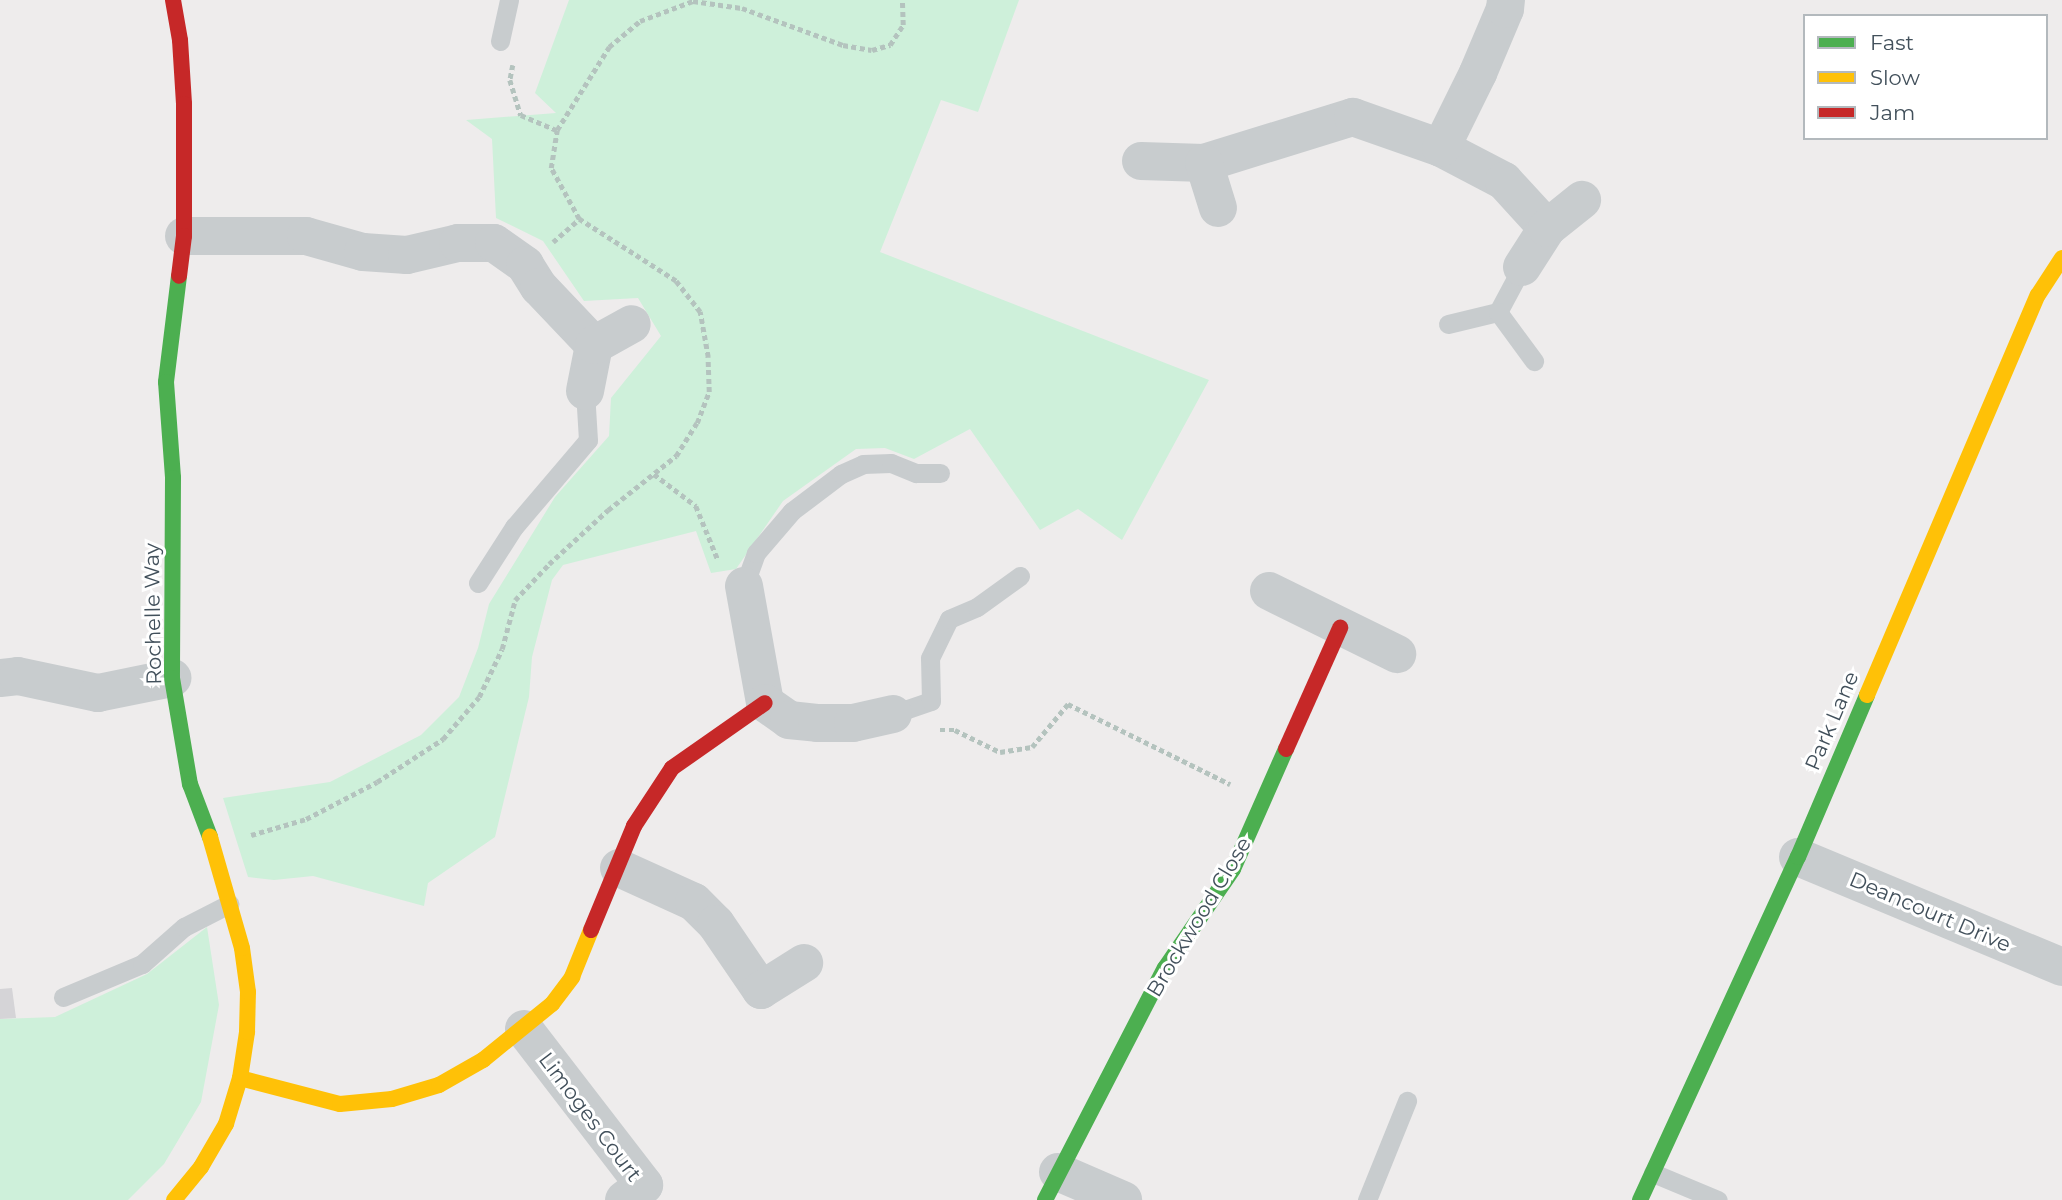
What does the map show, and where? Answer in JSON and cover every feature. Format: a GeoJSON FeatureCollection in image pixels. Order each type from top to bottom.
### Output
{"type":"FeatureCollection","features":[{"type":"Feature","properties":{"kind":"street","name":"Rochelle Way"},"geometry":{"type":"LineString","coordinates":[[173,0],[180,40],[184,104],[184,236],[166,382],[173,478],[172,678],[190,784],[213,846],[242,948],[248,992],[247,1032],[240,1078],[226,1124],[201,1167],[174,1200]]}},
{"type":"Feature","properties":{"kind":"street"},"geometry":{"type":"LineString","coordinates":[[1441,148],[1478,73],[1505,9],[1506,0]]}},
{"type":"Feature","properties":{"kind":"street"},"geometry":{"type":"LineString","coordinates":[[1141,161],[1204,163],[1353,117],[1441,148],[1504,181],[1547,228]]}},
{"type":"Feature","properties":{"kind":"street"},"geometry":{"type":"LineString","coordinates":[[1204,163],[1218,208]]}},
{"type":"Feature","properties":{"kind":"street"},"geometry":{"type":"LineString","coordinates":[[1522,267],[1547,228],[1582,200]]}},
{"type":"Feature","properties":{"kind":"street"},"geometry":{"type":"LineString","coordinates":[[184,236],[306,236],[363,252],[407,255],[457,243],[494,243],[525,265],[539,287],[594,345]]}},
{"type":"Feature","properties":{"kind":"street","name":"Park Lane"},"geometry":{"type":"LineString","coordinates":[[1640,1200],[1798,857],[2038,295],[2062,258]]}},
{"type":"Feature","properties":{"kind":"street"},"geometry":{"type":"LineString","coordinates":[[594,345],[632,324]]}},
{"type":"Feature","properties":{"kind":"street"},"geometry":{"type":"LineString","coordinates":[[585,391],[594,345]]}},
{"type":"Feature","properties":{"kind":"street"},"geometry":{"type":"LineString","coordinates":[[744,586],[765,703],[789,720],[817,723],[853,723],[893,714]]}},
{"type":"Feature","properties":{"kind":"street"},"geometry":{"type":"LineString","coordinates":[[1269,591],[1397,654]]}},
{"type":"Feature","properties":{"kind":"street","name":"Brockwood Close"},"geometry":{"type":"LineString","coordinates":[[1051,1186],[1165,968],[1233,869],[1340,628]]}},
{"type":"Feature","properties":{"kind":"street"},"geometry":{"type":"LineString","coordinates":[[0,678],[18,676],[98,693],[172,678]]}},
{"type":"Feature","properties":{"kind":"street"},"geometry":{"type":"LineString","coordinates":[[240,1078],[340,1104],[392,1100],[439,1085],[483,1060],[552,1004],[572,977],[634,826],[672,768],[765,703]]}},
{"type":"Feature","properties":{"kind":"street","name":"Deancourt Drive"},"geometry":{"type":"LineString","coordinates":[[1798,857],[2062,967]]}},
{"type":"Feature","properties":{"kind":"street"},"geometry":{"type":"LineString","coordinates":[[619,868],[694,902],[716,924],[761,990],[804,963]]}},
{"type":"Feature","properties":{"kind":"street","name":"Limoges Court"},"geometry":{"type":"LineString","coordinates":[[524,1029],[644,1185],[624,1200]]}},
{"type":"Feature","properties":{"kind":"street"},"geometry":{"type":"LineString","coordinates":[[1051,1186],[1123,1200]]}},
{"type":"Feature","properties":{"kind":"lane"},"geometry":{"type":"LineString","coordinates":[[500,41],[509,0]]}},
{"type":"Feature","properties":{"kind":"lane"},"geometry":{"type":"LineString","coordinates":[[1448,324],[1498,312],[1522,267]]}},
{"type":"Feature","properties":{"kind":"lane"},"geometry":{"type":"LineString","coordinates":[[1498,312],[1534,361]]}},
{"type":"Feature","properties":{"kind":"lane"},"geometry":{"type":"LineString","coordinates":[[478,583],[514,527],[588,440],[585,391]]}},
{"type":"Feature","properties":{"kind":"lane"},"geometry":{"type":"LineString","coordinates":[[744,586],[756,553],[792,511],[841,474],[863,464],[891,463],[916,473],[940,473]]}},
{"type":"Feature","properties":{"kind":"lane"},"geometry":{"type":"LineString","coordinates":[[893,714],[931,701],[930,658],[949,619],[977,607],[1020,576]]}},
{"type":"Feature","properties":{"kind":"lane"},"geometry":{"type":"LineString","coordinates":[[64,997],[142,964],[184,927],[229,904]]}},
{"type":"Feature","properties":{"kind":"lane"},"geometry":{"type":"LineString","coordinates":[[1367,1200],[1407,1101]]}},
{"type":"Feature","properties":{"kind":"lane"},"geometry":{"type":"LineString","coordinates":[[1653,1173],[1718,1200]]}},
{"type":"Feature","properties":{"kind":"path"},"geometry":{"type":"LineString","coordinates":[[515,58],[510,80],[521,115],[557,130]]}},
{"type":"Feature","properties":{"kind":"path"},"geometry":{"type":"LineString","coordinates":[[654,474],[696,506],[726,581],[744,586]]}},
{"type":"Feature","properties":{"kind":"path"},"geometry":{"type":"LineString","coordinates":[[893,714],[910,732],[955,730],[1000,752],[1032,747],[1068,704],[1265,801]]}},
{"type":"Feature","properties":{"kind":"green space"},"geometry":{"type":"Polygon","coordinates":[[[569,0],[1019,0],[978,112],[941,100],[880,252],[1209,380],[1122,540],[1078,509],[1040,530],[970,429],[914,459],[885,448],[856,449],[783,501],[736,569],[711,573],[696,531],[563,565],[552,580],[532,657],[529,697],[495,837],[428,883],[424,906],[313,876],[274,880],[248,877],[223,798],[330,782],[421,735],[459,697],[478,648],[489,604],[555,497],[609,436],[611,398],[661,336],[638,298],[584,301],[543,241],[496,218],[492,139],[466,120],[556,113],[535,93],[569,0]]]}},
{"type":"Feature","properties":{"kind":"green space"},"geometry":{"type":"Polygon","coordinates":[[[207,927],[219,1005],[201,1102],[164,1164],[128,1200],[0,1200],[0,1019],[55,1017],[147,974],[207,927]]]}},
{"type":"Feature","properties":{"kind":"building"},"geometry":{"type":"Polygon","coordinates":[[[12,988],[16,1018],[0,1019],[0,989],[12,988]]]}},
{"type":"Feature","properties":{"kind":"traffic: fast"},"geometry":{"type":"LineString","coordinates":[[179,276],[166,382],[173,478],[172,678],[190,784],[210,837]]}},
{"type":"Feature","properties":{"kind":"traffic: fast"},"geometry":{"type":"LineString","coordinates":[[1640,1200],[1798,857],[1867,695]]}},
{"type":"Feature","properties":{"kind":"traffic: fast"},"geometry":{"type":"LineString","coordinates":[[1045,1200],[1165,968],[1233,869],[1286,749]]}},
{"type":"Feature","properties":{"kind":"traffic: slow"},"geometry":{"type":"LineString","coordinates":[[1867,695],[2038,295],[2062,258]]}},
{"type":"Feature","properties":{"kind":"traffic: slow"},"geometry":{"type":"LineString","coordinates":[[174,1200],[201,1167],[226,1124],[240,1078],[247,1032],[248,992],[242,948],[210,837]]}},
{"type":"Feature","properties":{"kind":"traffic: slow"},"geometry":{"type":"LineString","coordinates":[[240,1078],[340,1104],[392,1099],[439,1085],[483,1060],[552,1004],[572,977],[591,930]]}},
{"type":"Feature","properties":{"kind":"traffic: jam"},"geometry":{"type":"LineString","coordinates":[[173,0],[180,40],[184,104],[184,236],[179,276]]}},
{"type":"Feature","properties":{"kind":"traffic: jam"},"geometry":{"type":"LineString","coordinates":[[1286,749],[1340,628]]}},
{"type":"Feature","properties":{"kind":"traffic: jam"},"geometry":{"type":"LineString","coordinates":[[591,930],[634,826],[672,768],[765,703]]}}]}
